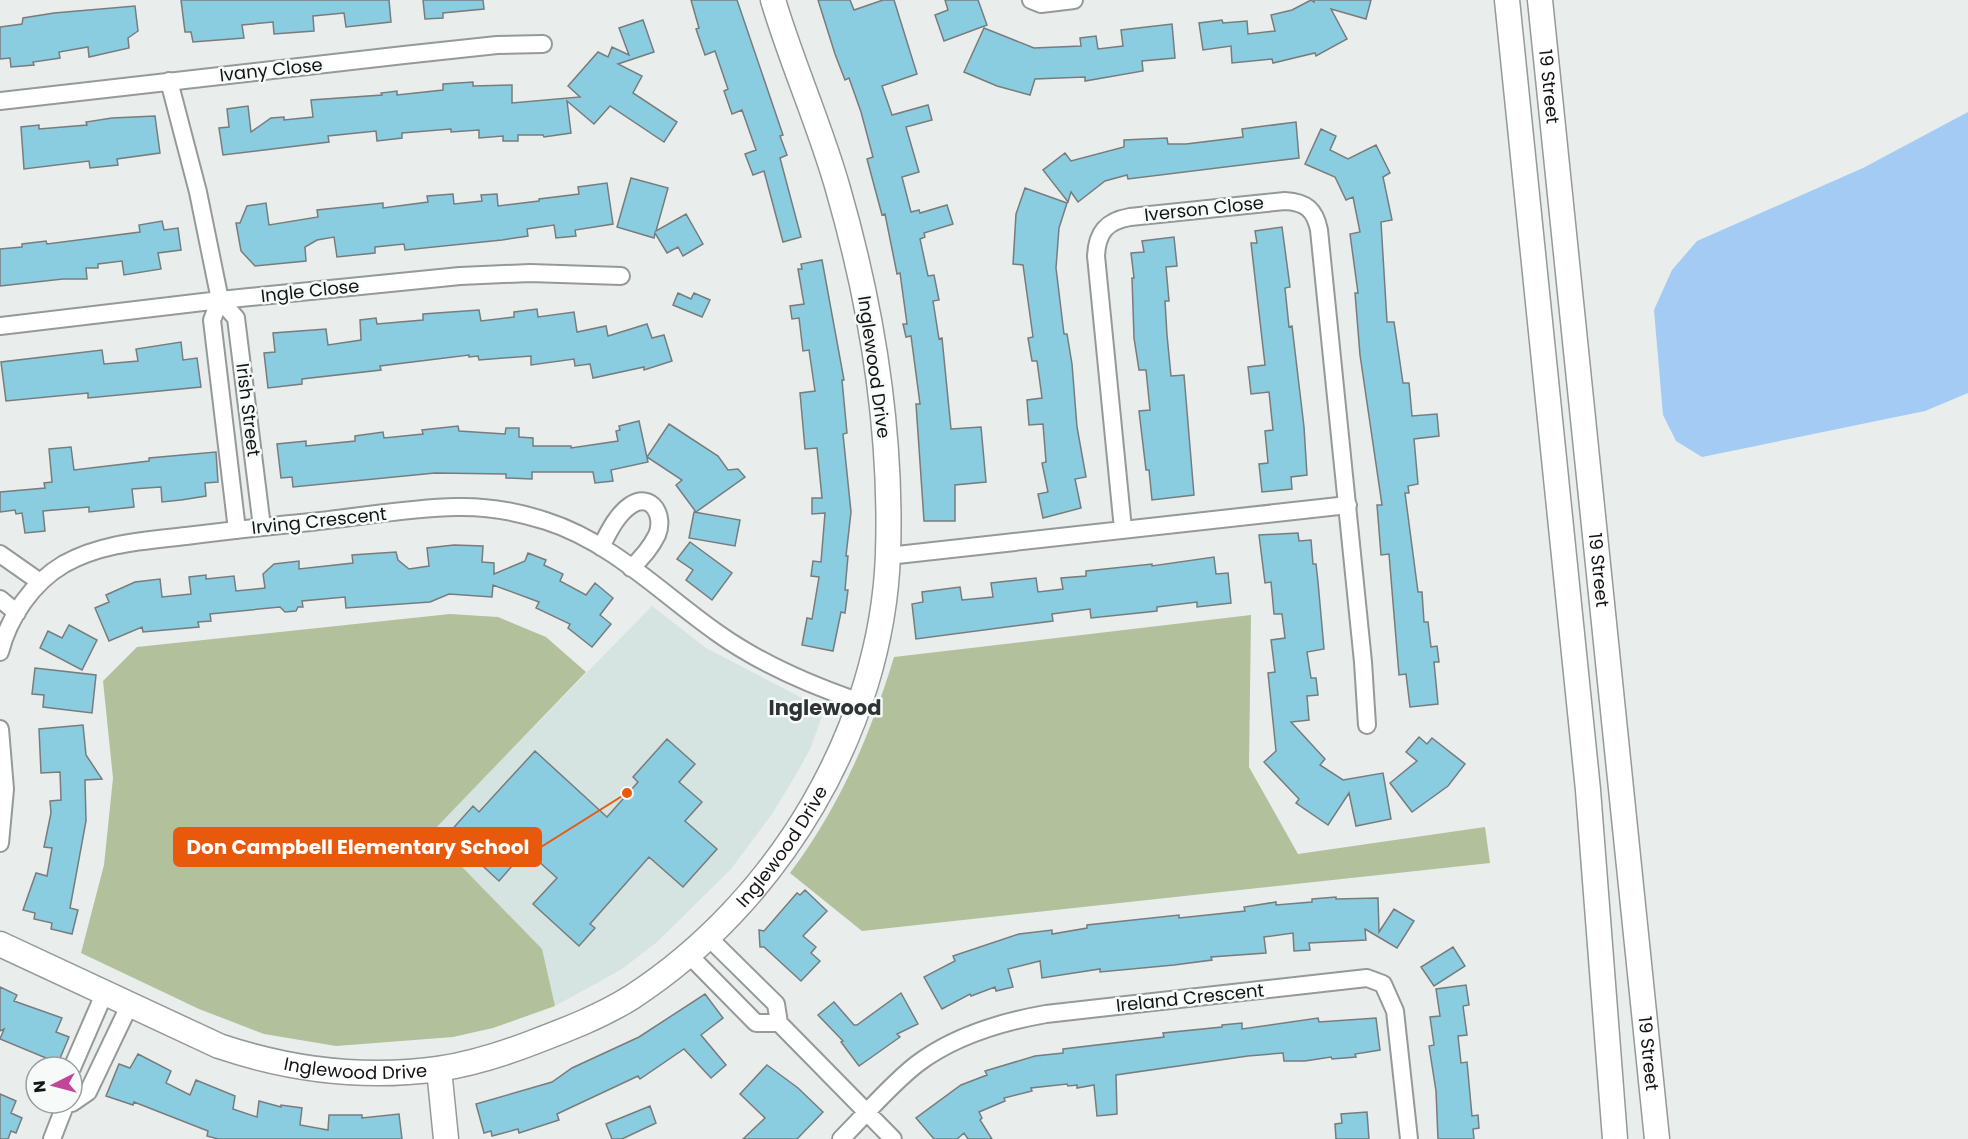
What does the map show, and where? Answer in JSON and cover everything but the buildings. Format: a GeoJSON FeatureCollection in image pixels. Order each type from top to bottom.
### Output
{"type":"FeatureCollection","features":[{"type":"Feature","properties":{"kind":"main road","name":"Inglewood Drive"},"geometry":{"type":"LineString","coordinates":[[0,944],[219,1046],[292,1067],[335,1072],[439,1069],[501,1054],[576,1026],[629,999],[688,954],[758,883],[796,832],[838,755],[860,702],[877,641],[888,556],[886,447],[869,317],[838,189],[774,0]]}},
{"type":"Feature","properties":{"kind":"main road","name":"19 Street"},"geometry":{"type":"LineString","coordinates":[[1507,0],[1588,790],[1615,1139]]}},
{"type":"Feature","properties":{"kind":"main road","name":"19 Street"},"geometry":{"type":"LineString","coordinates":[[1540,0],[1657,1139]]}},
{"type":"Feature","properties":{"kind":"main road"},"geometry":{"type":"LineString","coordinates":[[439,1069],[446,1139]]}},
{"type":"Feature","properties":{"kind":"street"},"geometry":{"type":"LineString","coordinates":[[1031,0],[1041,4],[1074,0]]}},
{"type":"Feature","properties":{"kind":"street","name":"Ivany Close"},"geometry":{"type":"LineString","coordinates":[[0,101],[497,45],[543,44]]}},
{"type":"Feature","properties":{"kind":"street","name":"Irish Street"},"geometry":{"type":"LineString","coordinates":[[169,81],[198,192],[220,300],[236,318],[262,527]]}},
{"type":"Feature","properties":{"kind":"street","name":"Iverson Close"},"geometry":{"type":"LineString","coordinates":[[1123,530],[1095,256],[1098,235],[1119,219],[1204,208],[1285,201],[1300,202],[1314,212],[1319,230],[1348,505],[1367,725]]}},
{"type":"Feature","properties":{"kind":"street","name":"Ingle Close"},"geometry":{"type":"LineString","coordinates":[[0,326],[220,300],[460,276],[530,273],[621,276]]}},
{"type":"Feature","properties":{"kind":"street","name":"Irish Street"},"geometry":{"type":"LineString","coordinates":[[220,300],[212,320],[237,530]]}},
{"type":"Feature","properties":{"kind":"street"},"geometry":{"type":"LineString","coordinates":[[224,415],[249,412]]}},
{"type":"Feature","properties":{"kind":"street"},"geometry":{"type":"LineString","coordinates":[[601,547],[628,507],[638,501],[649,502],[658,510],[661,521],[657,535],[631,568]]}},
{"type":"Feature","properties":{"kind":"street"},"geometry":{"type":"LineString","coordinates":[[888,556],[1348,505]]}},
{"type":"Feature","properties":{"kind":"street","name":"Irving Crescent"},"geometry":{"type":"LineString","coordinates":[[0,652],[17,613],[40,582],[63,565],[99,548],[262,527],[456,507],[494,509],[547,522],[601,547],[700,621],[744,650],[795,678],[860,702]]}},
{"type":"Feature","properties":{"kind":"street"},"geometry":{"type":"LineString","coordinates":[[0,554],[40,582]]}},
{"type":"Feature","properties":{"kind":"street"},"geometry":{"type":"LineString","coordinates":[[0,599],[17,613]]}},
{"type":"Feature","properties":{"kind":"street"},"geometry":{"type":"LineString","coordinates":[[0,729],[5,789],[0,843]]}},
{"type":"Feature","properties":{"kind":"street"},"geometry":{"type":"LineString","coordinates":[[707,936],[776,1004],[779,1023],[893,1139]]}},
{"type":"Feature","properties":{"kind":"street"},"geometry":{"type":"LineString","coordinates":[[688,954],[756,1023],[779,1023]]}},
{"type":"Feature","properties":{"kind":"street","name":"Ireland Crescent"},"geometry":{"type":"LineString","coordinates":[[841,1139],[917,1064],[949,1045],[1003,1024],[1046,1014],[1367,978],[1383,984],[1395,1011],[1409,1139]]}},
{"type":"Feature","properties":{"kind":"street"},"geometry":{"type":"LineString","coordinates":[[78,1055],[105,992]]}},
{"type":"Feature","properties":{"kind":"street"},"geometry":{"type":"LineString","coordinates":[[84,1095],[88,1092],[130,1004]]}},
{"type":"Feature","properties":{"kind":"street"},"geometry":{"type":"LineString","coordinates":[[52,1139],[64,1115]]}},
{"type":"Feature","properties":{"kind":"shaded area"},"geometry":{"type":"Polygon","coordinates":[[[652,606],[706,648],[819,707],[823,713],[811,747],[798,771],[772,814],[731,869],[657,942],[622,969],[555,1006],[541,949],[429,834],[652,606]]]}},
{"type":"Feature","properties":{"kind":"green space"},"geometry":{"type":"Polygon","coordinates":[[[450,614],[498,617],[546,637],[586,672],[430,834],[542,949],[555,1006],[493,1028],[453,1037],[336,1046],[264,1034],[199,1009],[81,953],[104,865],[113,778],[103,681],[137,647],[450,614]]]}},
{"type":"Feature","properties":{"kind":"green space"},"geometry":{"type":"Polygon","coordinates":[[[1251,615],[1249,767],[1298,854],[1485,827],[1490,863],[862,931],[790,873],[824,822],[852,770],[875,715],[894,657],[1251,615]]]}},
{"type":"Feature","properties":{"kind":"water"},"geometry":{"type":"Polygon","coordinates":[[[1968,112],[1968,393],[1925,411],[1702,457],[1676,441],[1663,415],[1654,310],[1672,270],[1697,241],[1863,168],[1968,112]]]}},
{"type":"Feature","properties":{"kind":"place","name":"Don Campbell Elementary School"},"geometry":{"type":"Point","coordinates":[627,793]}},
{"type":"Feature","properties":{"kind":"district","name":"Inglewood"},"geometry":{"type":"Point","coordinates":[825,708]}}]}
